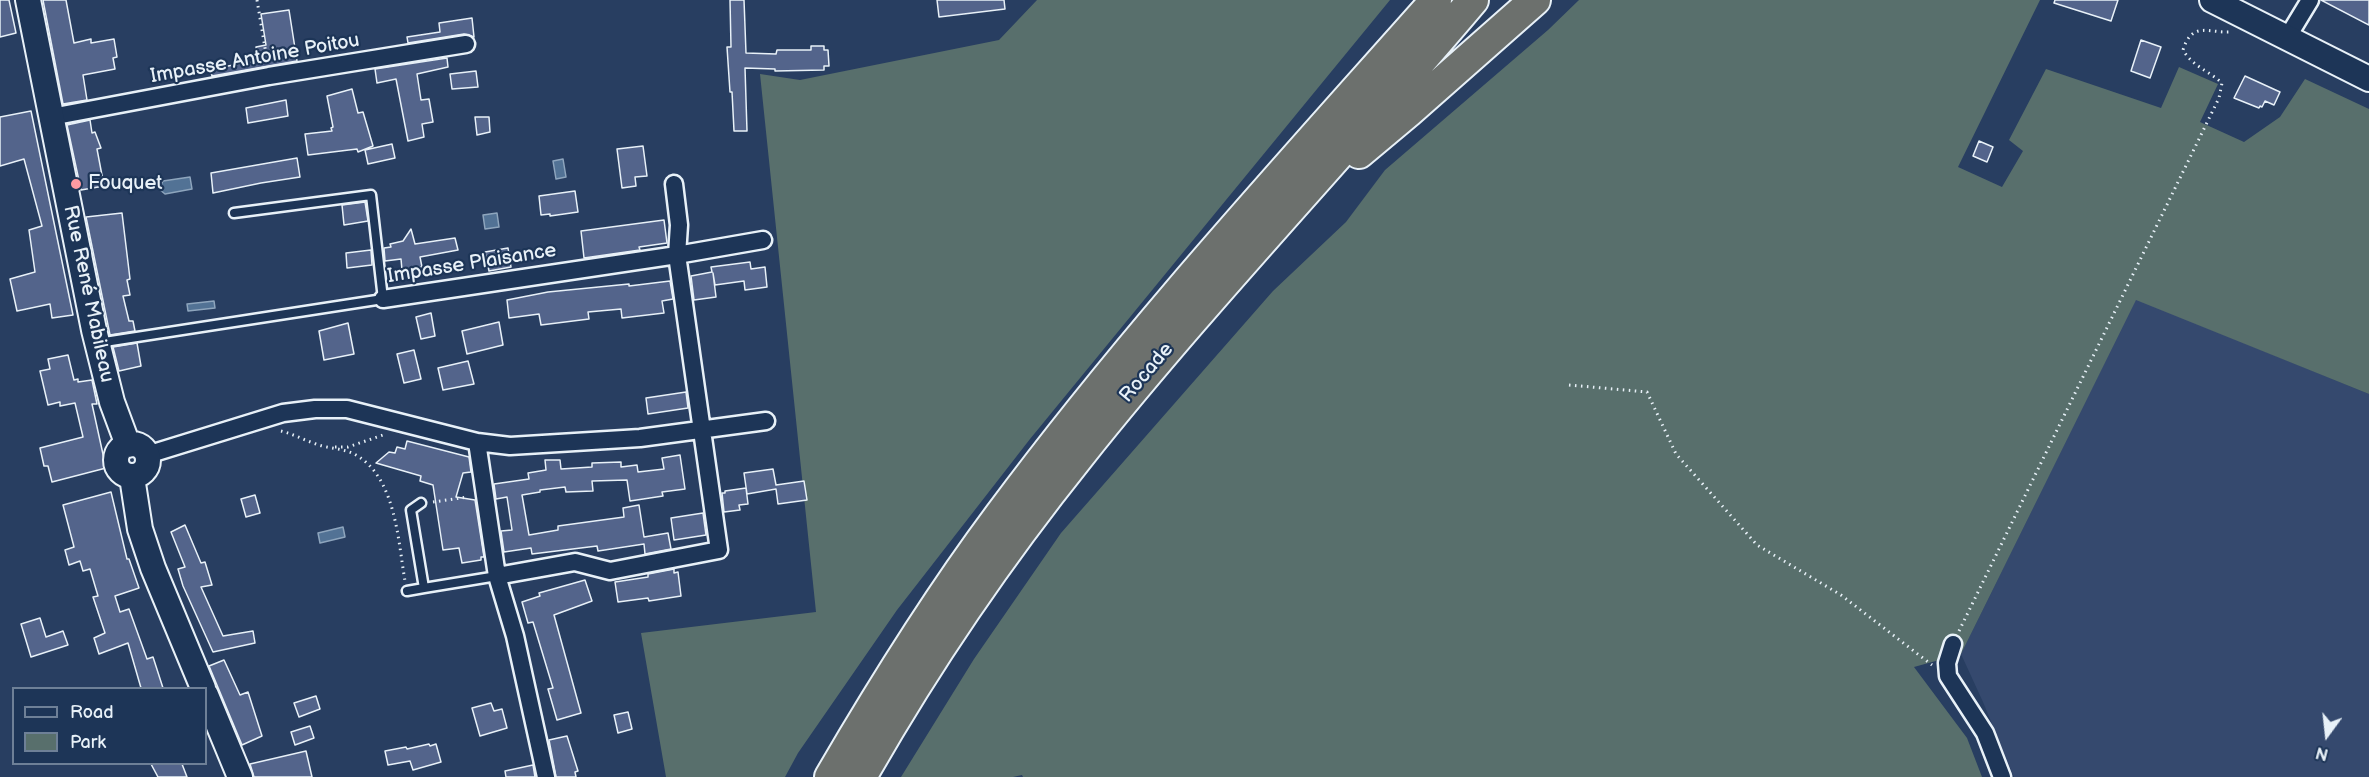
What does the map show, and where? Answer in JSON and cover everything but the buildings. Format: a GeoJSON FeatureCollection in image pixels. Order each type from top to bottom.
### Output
{"type":"FeatureCollection","features":[{"type":"Feature","properties":{"kind":"highway"},"geometry":{"type":"LineString","coordinates":[[830,777],[918,634],[999,517],[1058,439],[1153,322],[1436,0]]}},
{"type":"Feature","properties":{"kind":"highway","name":"Rocade"},"geometry":{"type":"LineString","coordinates":[[861,777],[940,646],[1022,530],[1109,419],[1473,0]]}},
{"type":"Feature","properties":{"kind":"highway"},"geometry":{"type":"LineString","coordinates":[[1285,214],[1408,112],[1535,0]]}},
{"type":"Feature","properties":{"kind":"main road","name":"Rue René Mabileau"},"geometry":{"type":"LineString","coordinates":[[28,0],[112,402],[137,450]]}},
{"type":"Feature","properties":{"kind":"main road"},"geometry":{"type":"LineString","coordinates":[[2212,0],[2369,80]]}},
{"type":"Feature","properties":{"kind":"main road"},"geometry":{"type":"LineString","coordinates":[[137,450],[119,450],[115,460],[118,470],[132,477],[140,529],[153,568],[203,687]]}},
{"type":"Feature","properties":{"kind":"main road"},"geometry":{"type":"LineString","coordinates":[[207,697],[240,777]]}},
{"type":"Feature","properties":{"kind":"street"},"geometry":{"type":"LineString","coordinates":[[2287,38],[2310,0]]}},
{"type":"Feature","properties":{"kind":"street","name":"Impasse Antoine Poitou"},"geometry":{"type":"LineString","coordinates":[[51,117],[269,76],[466,44]]}},
{"type":"Feature","properties":{"kind":"street"},"geometry":{"type":"LineString","coordinates":[[497,576],[575,562],[610,571],[719,550],[677,255],[679,225],[674,184]]}},
{"type":"Feature","properties":{"kind":"street","name":"Impasse Plaisance"},"geometry":{"type":"LineString","coordinates":[[383,299],[763,240]]}},
{"type":"Feature","properties":{"kind":"street"},"geometry":{"type":"LineString","coordinates":[[137,450],[283,413],[315,409],[347,410],[477,442],[510,446],[640,438],[766,421]]}},
{"type":"Feature","properties":{"kind":"street"},"geometry":{"type":"LineString","coordinates":[[477,442],[497,576],[515,636],[546,777]]}},
{"type":"Feature","properties":{"kind":"street"},"geometry":{"type":"LineString","coordinates":[[1953,644],[1947,663],[1948,676],[1985,733],[2002,777]]}},
{"type":"Feature","properties":{"kind":"lane"},"geometry":{"type":"LineString","coordinates":[[234,213],[371,195],[383,299]]}},
{"type":"Feature","properties":{"kind":"lane","name":"Impasse Plaisance"},"geometry":{"type":"LineString","coordinates":[[98,343],[383,299]]}},
{"type":"Feature","properties":{"kind":"lane"},"geometry":{"type":"LineString","coordinates":[[421,503],[411,510],[424,588]]}},
{"type":"Feature","properties":{"kind":"lane"},"geometry":{"type":"LineString","coordinates":[[407,591],[497,576]]}},
{"type":"Feature","properties":{"kind":"path"},"geometry":{"type":"LineString","coordinates":[[257,0],[269,76]]}},
{"type":"Feature","properties":{"kind":"path"},"geometry":{"type":"LineString","coordinates":[[1953,644],[2219,98],[2222,83],[2211,73],[2188,59],[2183,50],[2185,42],[2188,36],[2201,29],[2224,32],[2243,31],[2252,19]]}},
{"type":"Feature","properties":{"kind":"path"},"geometry":{"type":"LineString","coordinates":[[1569,385],[1647,392],[1676,454],[1757,545],[1841,595],[1904,645],[1948,676]]}},
{"type":"Feature","properties":{"kind":"path"},"geometry":{"type":"LineString","coordinates":[[358,443],[333,447],[356,455],[372,469],[391,500],[407,591]]}},
{"type":"Feature","properties":{"kind":"path"},"geometry":{"type":"LineString","coordinates":[[421,503],[485,495]]}},
{"type":"Feature","properties":{"kind":"shaded area"},"geometry":{"type":"Polygon","coordinates":[[[563,159],[566,177],[556,179],[553,161],[563,159]]]}},
{"type":"Feature","properties":{"kind":"shaded area"},"geometry":{"type":"Polygon","coordinates":[[[190,177],[192,189],[165,194],[159,189],[163,181],[190,177]]]}},
{"type":"Feature","properties":{"kind":"shaded area"},"geometry":{"type":"Polygon","coordinates":[[[497,213],[499,227],[485,229],[483,215],[497,213]]]}},
{"type":"Feature","properties":{"kind":"shaded area"},"geometry":{"type":"Polygon","coordinates":[[[2136,299],[2369,394],[2369,777],[2014,777],[1961,654],[2136,299]]]}},
{"type":"Feature","properties":{"kind":"shaded area"},"geometry":{"type":"Polygon","coordinates":[[[214,301],[215,308],[188,311],[187,304],[214,301]]]}},
{"type":"Feature","properties":{"kind":"shaded area"},"geometry":{"type":"Polygon","coordinates":[[[343,527],[345,537],[320,543],[318,533],[343,527]]]}},
{"type":"Feature","properties":{"kind":"green space"},"geometry":{"type":"Polygon","coordinates":[[[1037,0],[1390,0],[1030,439],[897,610],[798,753],[785,777],[666,777],[641,633],[816,612],[760,74],[800,80],[999,40],[1037,0]]]}},
{"type":"Feature","properties":{"kind":"green space"},"geometry":{"type":"Polygon","coordinates":[[[1579,0],[2040,0],[1958,167],[2002,187],[2023,151],[2009,140],[2046,69],[2161,108],[2179,67],[2218,84],[2200,122],[2244,142],[2280,117],[2305,79],[2369,109],[2369,394],[2136,300],[1961,654],[1914,667],[1967,738],[1982,777],[1023,777],[1022,775],[1013,777],[901,777],[974,659],[1061,533],[1273,291],[1346,222],[1385,170],[1548,30],[1579,0]]]}},
{"type":"Feature","properties":{"kind":"place","name":"Fouquet"},"geometry":{"type":"Point","coordinates":[76,184]}}]}
